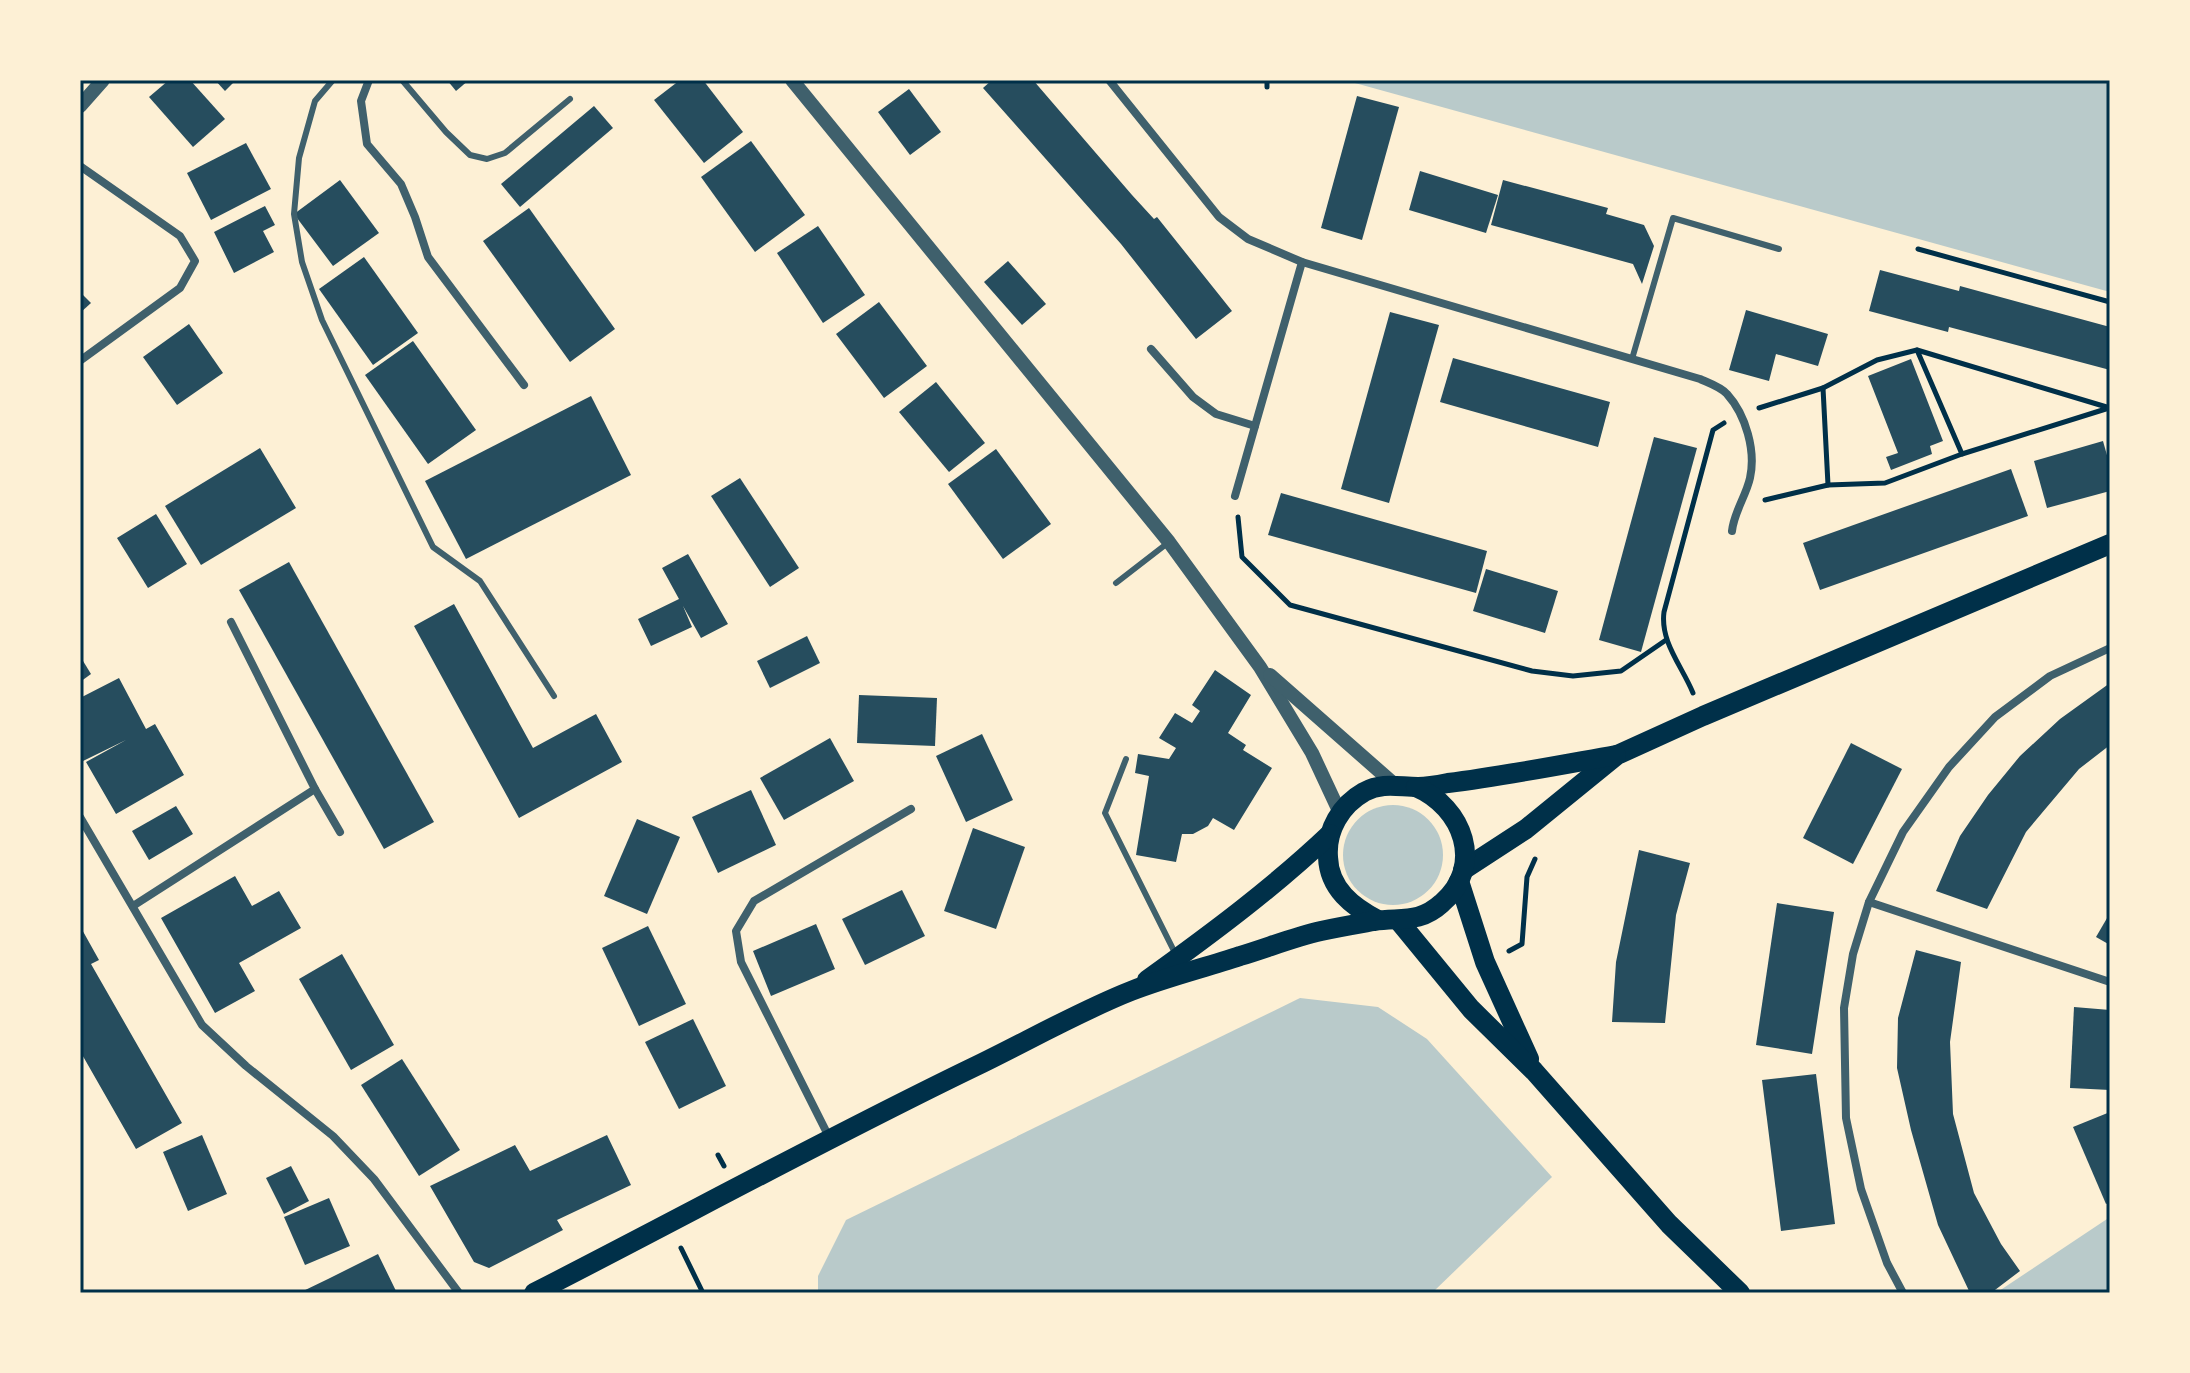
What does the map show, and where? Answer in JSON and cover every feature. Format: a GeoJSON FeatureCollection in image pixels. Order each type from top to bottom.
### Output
{"type":"FeatureCollection","features":[{"type":"Feature","properties":{"kind":"main road"},"geometry":{"type":"LineString","coordinates":[[534,1293],[830,1137],[1130,991],[1317,932],[1388,920],[1409,920],[1428,914],[1444,902],[1461,875],[1526,829],[1617,755],[2110,544]]}},
{"type":"Feature","properties":{"kind":"main road"},"geometry":{"type":"LineString","coordinates":[[1416,787],[1617,755]]}},
{"type":"Feature","properties":{"kind":"main road"},"geometry":{"type":"LineString","coordinates":[[1534,1071],[1485,962],[1461,875],[1465,848],[1460,826],[1445,804],[1416,787],[1394,784],[1367,791],[1340,813],[1330,834],[1330,871],[1340,893],[1358,910],[1388,920],[1534,1071],[1669,1224],[1740,1293]]}},
{"type":"Feature","properties":{"kind":"main road"},"geometry":{"type":"LineString","coordinates":[[1130,991],[1292,870],[1330,834]]}},
{"type":"Feature","properties":{"kind":"street"},"geometry":{"type":"LineString","coordinates":[[80,106],[103,80]]}},
{"type":"Feature","properties":{"kind":"street"},"geometry":{"type":"LineString","coordinates":[[369,80],[361,101],[367,144],[401,184],[428,257],[524,385]]}},
{"type":"Feature","properties":{"kind":"street"},"geometry":{"type":"LineString","coordinates":[[792,80],[1169,542],[1260,667],[1312,753],[1340,813]]}},
{"type":"Feature","properties":{"kind":"street"},"geometry":{"type":"LineString","coordinates":[[1109,80],[1219,217],[1248,239],[1302,262],[1700,379],[1726,392],[1740,414],[1750,441],[1750,477],[1732,531]]}},
{"type":"Feature","properties":{"kind":"street"},"geometry":{"type":"LineString","coordinates":[[80,166],[180,236],[195,261],[180,288],[81,360]]}},
{"type":"Feature","properties":{"kind":"street"},"geometry":{"type":"LineString","coordinates":[[1235,496],[1302,262]]}},
{"type":"Feature","properties":{"kind":"street"},"geometry":{"type":"LineString","coordinates":[[1151,349],[1193,397],[1216,414],[1255,426]]}},
{"type":"Feature","properties":{"kind":"street"},"geometry":{"type":"LineString","coordinates":[[231,622],[340,832]]}},
{"type":"Feature","properties":{"kind":"street"},"geometry":{"type":"LineString","coordinates":[[1903,1293],[1887,1263],[1861,1189],[1846,1118],[1844,1008],[1853,954],[1869,902],[1903,832],[1949,767],[1995,717],[2050,676],[2110,648]]}},
{"type":"Feature","properties":{"kind":"street"},"geometry":{"type":"LineString","coordinates":[[1260,667],[1394,784]]}},
{"type":"Feature","properties":{"kind":"street"},"geometry":{"type":"LineString","coordinates":[[133,906],[315,789]]}},
{"type":"Feature","properties":{"kind":"street"},"geometry":{"type":"LineString","coordinates":[[830,1137],[741,962],[736,931],[754,901],[911,809]]}},
{"type":"Feature","properties":{"kind":"street"},"geometry":{"type":"LineString","coordinates":[[80,817],[202,1025],[246,1066],[333,1136],[374,1179],[459,1293]]}},
{"type":"Feature","properties":{"kind":"street"},"geometry":{"type":"LineString","coordinates":[[1869,902],[2110,982]]}},
{"type":"Feature","properties":{"kind":"lane"},"geometry":{"type":"LineString","coordinates":[[333,80],[315,101],[299,158],[294,214],[302,262],[322,320],[433,547],[480,581],[554,696]]}},
{"type":"Feature","properties":{"kind":"lane"},"geometry":{"type":"LineString","coordinates":[[402,80],[470,155],[487,159],[505,153],[570,99]]}},
{"type":"Feature","properties":{"kind":"lane"},"geometry":{"type":"LineString","coordinates":[[1632,359],[1673,218],[1779,249]]}},
{"type":"Feature","properties":{"kind":"lane"},"geometry":{"type":"LineString","coordinates":[[1116,583],[1169,542]]}},
{"type":"Feature","properties":{"kind":"lane"},"geometry":{"type":"LineString","coordinates":[[1126,759],[1105,813],[1177,958]]}},
{"type":"Feature","properties":{"kind":"path"},"geometry":{"type":"LineString","coordinates":[[1918,249],[2110,302]]}},
{"type":"Feature","properties":{"kind":"path"},"geometry":{"type":"LineString","coordinates":[[1917,350],[1962,454]]}},
{"type":"Feature","properties":{"kind":"path"},"geometry":{"type":"LineString","coordinates":[[1703,716],[1662,627],[1713,430],[1740,414],[1823,388],[1877,360],[1917,350],[2110,408]]}},
{"type":"Feature","properties":{"kind":"path"},"geometry":{"type":"LineString","coordinates":[[1823,388],[1828,485]]}},
{"type":"Feature","properties":{"kind":"path"},"geometry":{"type":"LineString","coordinates":[[1738,506],[1828,485],[1885,483],[1962,454],[2110,408]]}},
{"type":"Feature","properties":{"kind":"path"},"geometry":{"type":"LineString","coordinates":[[1235,496],[1242,557],[1290,605],[1532,671],[1573,676],[1621,671],[1666,640]]}},
{"type":"Feature","properties":{"kind":"path"},"geometry":{"type":"LineString","coordinates":[[1485,962],[1522,944],[1527,877],[1537,853]]}},
{"type":"Feature","properties":{"kind":"shaded area"},"geometry":{"type":"Polygon","coordinates":[[[1344,80],[2110,80],[2110,292],[1344,80]]]}},
{"type":"Feature","properties":{"kind":"shaded area"},"geometry":{"type":"Polygon","coordinates":[[[1393,805],[1412,809],[1428,820],[1439,836],[1443,855],[1439,874],[1428,890],[1412,901],[1393,905],[1374,901],[1358,890],[1347,874],[1343,855],[1347,836],[1358,820],[1374,809],[1393,805]]]}},
{"type":"Feature","properties":{"kind":"shaded area"},"geometry":{"type":"Polygon","coordinates":[[[1300,998],[1378,1007],[1427,1039],[1552,1177],[1432,1293],[818,1293],[818,1276],[846,1220],[1300,998]]]}},
{"type":"Feature","properties":{"kind":"shaded area"},"geometry":{"type":"Polygon","coordinates":[[[2110,1217],[2110,1293],[1996,1293],[2110,1217]]]}},
{"type":"Feature","properties":{"kind":"building"},"geometry":{"type":"Polygon","coordinates":[[[169,80],[190,80],[225,119],[193,147],[149,97],[169,80]]]}},
{"type":"Feature","properties":{"kind":"building"},"geometry":{"type":"Polygon","coordinates":[[[215,80],[236,80],[225,91],[215,80]]]}},
{"type":"Feature","properties":{"kind":"building"},"geometry":{"type":"Polygon","coordinates":[[[447,80],[469,80],[456,91],[447,80]]]}},
{"type":"Feature","properties":{"kind":"building"},"geometry":{"type":"Polygon","coordinates":[[[680,80],[703,80],[743,132],[704,163],[654,100],[680,80]]]}},
{"type":"Feature","properties":{"kind":"building"},"geometry":{"type":"Polygon","coordinates":[[[992,80],[1033,80],[1132,195],[1154,219],[1157,217],[1232,311],[1196,339],[1121,244],[983,88],[992,80]]]}},
{"type":"Feature","properties":{"kind":"building"},"geometry":{"type":"Polygon","coordinates":[[[909,89],[941,132],[910,155],[878,112],[909,89]]]}},
{"type":"Feature","properties":{"kind":"building"},"geometry":{"type":"Polygon","coordinates":[[[1357,96],[1399,107],[1362,240],[1321,228],[1357,96]]]}},
{"type":"Feature","properties":{"kind":"building"},"geometry":{"type":"Polygon","coordinates":[[[594,106],[613,128],[520,207],[501,184],[594,106]]]}},
{"type":"Feature","properties":{"kind":"building"},"geometry":{"type":"Polygon","coordinates":[[[751,141],[805,215],[755,252],[701,177],[751,141]]]}},
{"type":"Feature","properties":{"kind":"building"},"geometry":{"type":"Polygon","coordinates":[[[246,143],[271,189],[211,220],[187,173],[246,143]]]}},
{"type":"Feature","properties":{"kind":"building"},"geometry":{"type":"Polygon","coordinates":[[[1420,171],[1498,195],[1486,233],[1409,210],[1420,171]]]}},
{"type":"Feature","properties":{"kind":"building"},"geometry":{"type":"Polygon","coordinates":[[[340,180],[379,233],[333,266],[294,214],[340,180]]]}},
{"type":"Feature","properties":{"kind":"building"},"geometry":{"type":"Polygon","coordinates":[[[1503,180],[1608,208],[1606,214],[1644,225],[1654,246],[1642,284],[1633,264],[1491,225],[1503,180]]]}},
{"type":"Feature","properties":{"kind":"building"},"geometry":{"type":"Polygon","coordinates":[[[265,206],[275,225],[263,231],[274,252],[234,273],[214,232],[265,206]]]}},
{"type":"Feature","properties":{"kind":"building"},"geometry":{"type":"Polygon","coordinates":[[[529,208],[615,329],[570,362],[483,241],[529,208]]]}},
{"type":"Feature","properties":{"kind":"building"},"geometry":{"type":"Polygon","coordinates":[[[818,226],[865,295],[823,323],[777,253],[818,226]]]}},
{"type":"Feature","properties":{"kind":"building"},"geometry":{"type":"Polygon","coordinates":[[[364,257],[418,333],[373,365],[319,289],[364,257]]]}},
{"type":"Feature","properties":{"kind":"building"},"geometry":{"type":"Polygon","coordinates":[[[1008,261],[1046,304],[1022,325],[984,282],[1008,261]]]}},
{"type":"Feature","properties":{"kind":"building"},"geometry":{"type":"Polygon","coordinates":[[[1880,270],[1959,291],[1960,286],[2110,327],[2110,370],[1949,327],[1948,332],[1869,311],[1880,270]]]}},
{"type":"Feature","properties":{"kind":"building"},"geometry":{"type":"Polygon","coordinates":[[[80,292],[91,303],[80,313],[80,292]]]}},
{"type":"Feature","properties":{"kind":"building"},"geometry":{"type":"Polygon","coordinates":[[[879,302],[927,366],[884,398],[836,334],[879,302]]]}},
{"type":"Feature","properties":{"kind":"building"},"geometry":{"type":"Polygon","coordinates":[[[1746,310],[1828,334],[1818,366],[1776,354],[1769,381],[1729,370],[1746,310]]]}},
{"type":"Feature","properties":{"kind":"building"},"geometry":{"type":"Polygon","coordinates":[[[1390,312],[1439,325],[1389,503],[1341,489],[1390,312]]]}},
{"type":"Feature","properties":{"kind":"building"},"geometry":{"type":"Polygon","coordinates":[[[189,324],[223,373],[177,405],[143,357],[189,324]]]}},
{"type":"Feature","properties":{"kind":"building"},"geometry":{"type":"Polygon","coordinates":[[[413,341],[476,430],[428,464],[365,375],[413,341]]]}},
{"type":"Feature","properties":{"kind":"building"},"geometry":{"type":"Polygon","coordinates":[[[1453,358],[1610,402],[1598,447],[1440,402],[1453,358]]]}},
{"type":"Feature","properties":{"kind":"building"},"geometry":{"type":"Polygon","coordinates":[[[1911,359],[1943,441],[1930,446],[1932,454],[1891,470],[1886,457],[1898,453],[1868,376],[1911,359]]]}},
{"type":"Feature","properties":{"kind":"building"},"geometry":{"type":"Polygon","coordinates":[[[936,382],[985,443],[949,472],[899,412],[936,382]]]}},
{"type":"Feature","properties":{"kind":"building"},"geometry":{"type":"Polygon","coordinates":[[[591,396],[631,475],[466,559],[425,481],[591,396]]]}},
{"type":"Feature","properties":{"kind":"building"},"geometry":{"type":"Polygon","coordinates":[[[1654,437],[1697,448],[1641,652],[1599,640],[1654,437]]]}},
{"type":"Feature","properties":{"kind":"building"},"geometry":{"type":"Polygon","coordinates":[[[2103,441],[2110,466],[2110,491],[2047,508],[2034,461],[2103,441]]]}},
{"type":"Feature","properties":{"kind":"building"},"geometry":{"type":"Polygon","coordinates":[[[260,448],[296,508],[201,565],[165,506],[260,448]]]}},
{"type":"Feature","properties":{"kind":"building"},"geometry":{"type":"Polygon","coordinates":[[[996,449],[1051,524],[1003,559],[948,484],[996,449]]]}},
{"type":"Feature","properties":{"kind":"building"},"geometry":{"type":"Polygon","coordinates":[[[2011,469],[2028,516],[1820,590],[1803,543],[2011,469]]]}},
{"type":"Feature","properties":{"kind":"building"},"geometry":{"type":"Polygon","coordinates":[[[740,478],[799,568],[770,587],[711,496],[740,478]]]}},
{"type":"Feature","properties":{"kind":"building"},"geometry":{"type":"Polygon","coordinates":[[[1281,493],[1487,551],[1476,593],[1268,535],[1281,493]]]}},
{"type":"Feature","properties":{"kind":"building"},"geometry":{"type":"Polygon","coordinates":[[[156,514],[187,564],[148,588],[117,538],[156,514]]]}},
{"type":"Feature","properties":{"kind":"building"},"geometry":{"type":"Polygon","coordinates":[[[688,554],[728,624],[701,638],[683,606],[692,627],[651,646],[638,619],[679,599],[662,568],[688,554]]]}},
{"type":"Feature","properties":{"kind":"building"},"geometry":{"type":"Polygon","coordinates":[[[289,562],[434,822],[384,849],[239,590],[289,562]]]}},
{"type":"Feature","properties":{"kind":"building"},"geometry":{"type":"Polygon","coordinates":[[[1486,569],[1558,591],[1545,633],[1473,611],[1486,569]]]}},
{"type":"Feature","properties":{"kind":"building"},"geometry":{"type":"Polygon","coordinates":[[[454,604],[533,748],[596,714],[622,762],[519,818],[414,626],[454,604]]]}},
{"type":"Feature","properties":{"kind":"building"},"geometry":{"type":"Polygon","coordinates":[[[807,636],[820,663],[770,688],[757,661],[807,636]]]}},
{"type":"Feature","properties":{"kind":"building"},"geometry":{"type":"Polygon","coordinates":[[[80,656],[91,674],[80,682],[80,656]]]}},
{"type":"Feature","properties":{"kind":"building"},"geometry":{"type":"Polygon","coordinates":[[[1215,670],[1251,695],[1228,733],[1246,745],[1243,750],[1272,768],[1234,830],[1213,818],[1208,826],[1193,834],[1182,834],[1176,862],[1136,855],[1149,776],[1135,773],[1138,754],[1169,759],[1176,748],[1159,738],[1175,713],[1192,723],[1200,711],[1192,705],[1215,670]]]}},
{"type":"Feature","properties":{"kind":"building"},"geometry":{"type":"Polygon","coordinates":[[[119,678],[146,729],[155,724],[184,775],[116,814],[86,762],[126,740],[83,761],[80,756],[80,698],[119,678]]]}},
{"type":"Feature","properties":{"kind":"building"},"geometry":{"type":"Polygon","coordinates":[[[2110,683],[2110,745],[2079,769],[2026,832],[1987,909],[1936,891],[1960,836],[2020,756],[2060,719],[2110,683]]]}},
{"type":"Feature","properties":{"kind":"building"},"geometry":{"type":"Polygon","coordinates":[[[859,695],[937,698],[935,746],[857,743],[859,695]]]}},
{"type":"Feature","properties":{"kind":"building"},"geometry":{"type":"Polygon","coordinates":[[[982,734],[1013,800],[966,822],[936,756],[982,734]]]}},
{"type":"Feature","properties":{"kind":"building"},"geometry":{"type":"Polygon","coordinates":[[[830,738],[854,781],[784,820],[760,778],[830,738]]]}},
{"type":"Feature","properties":{"kind":"building"},"geometry":{"type":"Polygon","coordinates":[[[1851,743],[1902,769],[1853,864],[1803,838],[1851,743]]]}},
{"type":"Feature","properties":{"kind":"building"},"geometry":{"type":"Polygon","coordinates":[[[751,790],[776,845],[718,873],[692,817],[751,790]]]}},
{"type":"Feature","properties":{"kind":"building"},"geometry":{"type":"Polygon","coordinates":[[[176,806],[193,834],[149,860],[132,831],[176,806]]]}},
{"type":"Feature","properties":{"kind":"building"},"geometry":{"type":"Polygon","coordinates":[[[637,819],[680,837],[647,914],[604,896],[637,819]]]}},
{"type":"Feature","properties":{"kind":"building"},"geometry":{"type":"Polygon","coordinates":[[[973,828],[1025,847],[996,929],[944,911],[973,828]]]}},
{"type":"Feature","properties":{"kind":"building"},"geometry":{"type":"Polygon","coordinates":[[[1639,850],[1690,863],[1676,915],[1665,1023],[1612,1022],[1616,962],[1639,850]]]}},
{"type":"Feature","properties":{"kind":"building"},"geometry":{"type":"Polygon","coordinates":[[[235,876],[252,906],[279,891],[301,928],[239,963],[255,991],[215,1013],[161,918],[235,876]]]}},
{"type":"Feature","properties":{"kind":"building"},"geometry":{"type":"Polygon","coordinates":[[[902,890],[925,936],[865,965],[842,919],[902,890]]]}},
{"type":"Feature","properties":{"kind":"building"},"geometry":{"type":"Polygon","coordinates":[[[1777,903],[1834,912],[1812,1054],[1756,1045],[1777,903]]]}},
{"type":"Feature","properties":{"kind":"building"},"geometry":{"type":"Polygon","coordinates":[[[2110,913],[2110,945],[2096,937],[2110,913]]]}},
{"type":"Feature","properties":{"kind":"building"},"geometry":{"type":"Polygon","coordinates":[[[816,924],[835,969],[771,996],[753,951],[816,924]]]}},
{"type":"Feature","properties":{"kind":"building"},"geometry":{"type":"Polygon","coordinates":[[[80,926],[99,960],[91,964],[182,1123],[136,1149],[80,1051],[80,926]]]}},
{"type":"Feature","properties":{"kind":"building"},"geometry":{"type":"Polygon","coordinates":[[[648,926],[686,1004],[639,1026],[602,948],[648,926]]]}},
{"type":"Feature","properties":{"kind":"building"},"geometry":{"type":"Polygon","coordinates":[[[1916,950],[1961,962],[1950,1042],[1953,1114],[1974,1193],[2001,1244],[2020,1271],[1991,1293],[1970,1293],[1938,1225],[1897,1068],[1898,1018],[1916,950]]]}},
{"type":"Feature","properties":{"kind":"building"},"geometry":{"type":"Polygon","coordinates":[[[342,954],[394,1045],[351,1070],[299,979],[342,954]]]}},
{"type":"Feature","properties":{"kind":"building"},"geometry":{"type":"Polygon","coordinates":[[[2074,1007],[2110,1010],[2110,1090],[2070,1088],[2074,1007]]]}},
{"type":"Feature","properties":{"kind":"building"},"geometry":{"type":"Polygon","coordinates":[[[693,1019],[726,1086],[679,1109],[645,1042],[693,1019]]]}},
{"type":"Feature","properties":{"kind":"building"},"geometry":{"type":"Polygon","coordinates":[[[402,1059],[460,1150],[419,1176],[361,1085],[402,1059]]]}},
{"type":"Feature","properties":{"kind":"building"},"geometry":{"type":"Polygon","coordinates":[[[1816,1074],[1835,1224],[1781,1231],[1762,1080],[1816,1074]]]}},
{"type":"Feature","properties":{"kind":"building"},"geometry":{"type":"Polygon","coordinates":[[[2110,1112],[2110,1202],[2106,1204],[2073,1127],[2110,1112]]]}},
{"type":"Feature","properties":{"kind":"building"},"geometry":{"type":"Polygon","coordinates":[[[202,1135],[227,1194],[188,1211],[163,1152],[202,1135]]]}},
{"type":"Feature","properties":{"kind":"building"},"geometry":{"type":"Polygon","coordinates":[[[607,1135],[631,1185],[557,1220],[563,1230],[489,1268],[474,1262],[430,1186],[515,1145],[530,1171],[607,1135]]]}},
{"type":"Feature","properties":{"kind":"building"},"geometry":{"type":"Polygon","coordinates":[[[291,1166],[309,1201],[284,1214],[266,1178],[291,1166]]]}},
{"type":"Feature","properties":{"kind":"building"},"geometry":{"type":"Polygon","coordinates":[[[329,1198],[350,1246],[305,1265],[284,1217],[329,1198]]]}},
{"type":"Feature","properties":{"kind":"building"},"geometry":{"type":"Polygon","coordinates":[[[378,1254],[397,1293],[299,1293],[328,1279],[378,1254]]]}}]}
